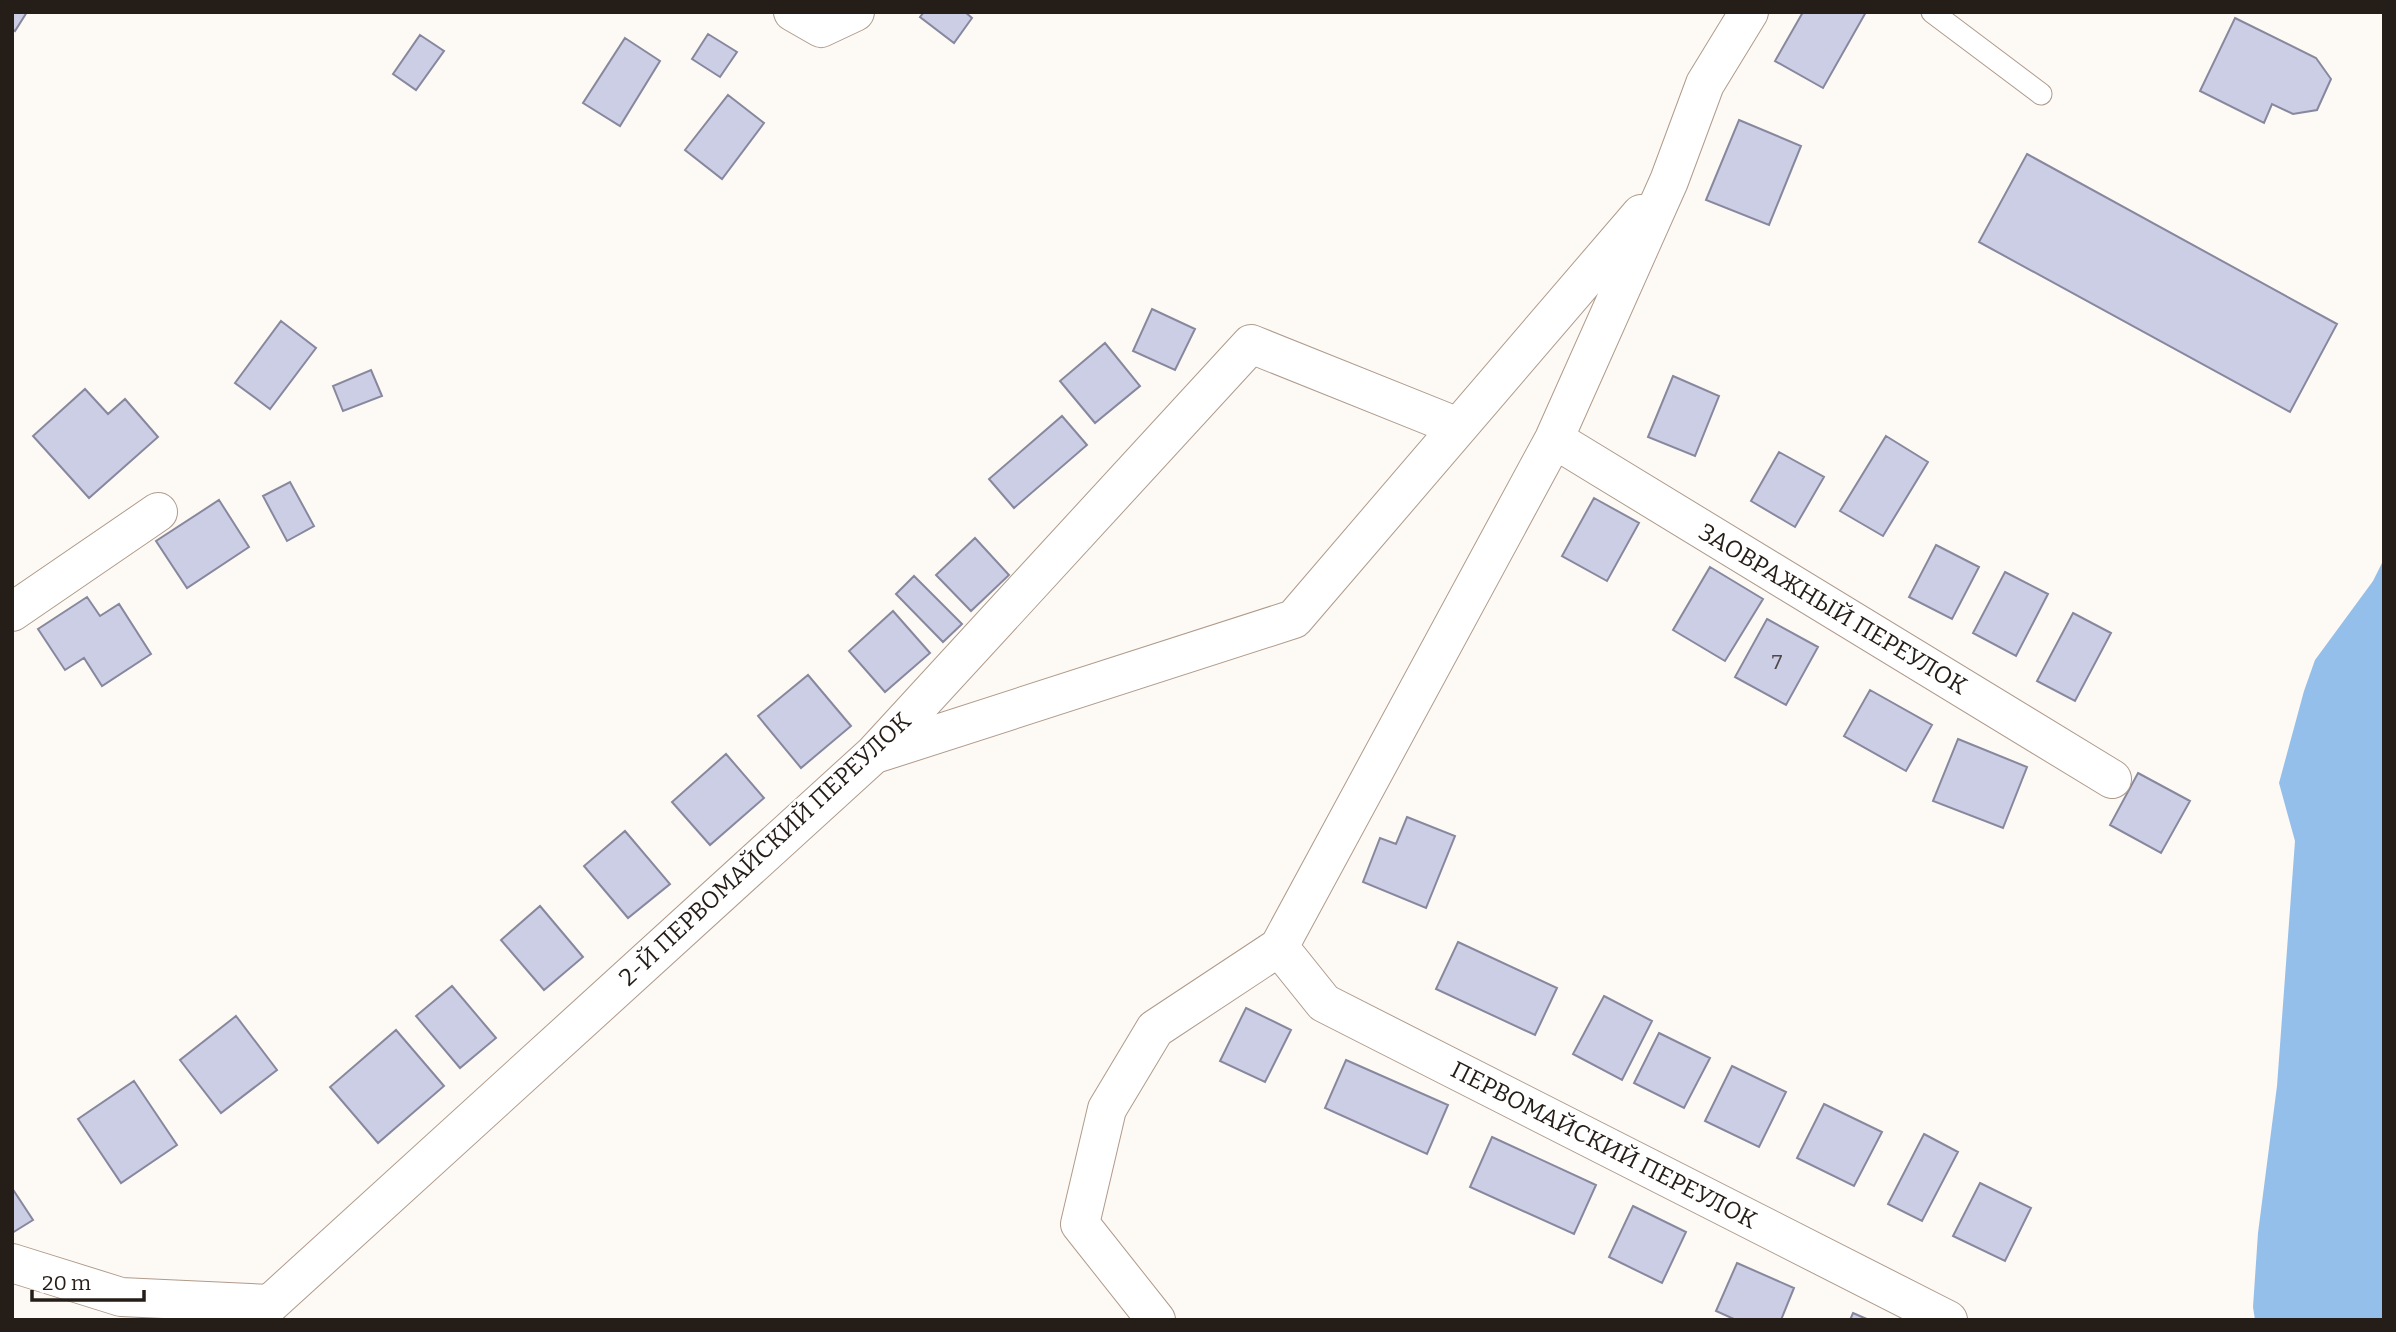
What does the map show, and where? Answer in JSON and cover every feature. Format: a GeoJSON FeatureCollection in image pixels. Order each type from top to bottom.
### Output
{"type":"FeatureCollection","features":[{"type":"Feature","properties":{"kind":"street"},"geometry":{"type":"LineString","coordinates":[[793,12],[821,28],[855,12]]}},
{"type":"Feature","properties":{"kind":"street"},"geometry":{"type":"LineString","coordinates":[[1156,1320],[1080,1224],[1107,1109],[1155,1029],[1279,947],[1554,439],[1669,181],[1705,84],[1749,12]]}},
{"type":"Feature","properties":{"kind":"street"},"geometry":{"type":"LineString","coordinates":[[874,754],[1294,619],[1669,181]]}},
{"type":"Feature","properties":{"kind":"street","name":"2-Й ПЕРВОМАЙСКИЙ ПЕРЕУЛОК"},"geometry":{"type":"LineString","coordinates":[[12,1263],[121,1297],[270,1304],[874,754],[1251,344],[1458,427]]}},
{"type":"Feature","properties":{"kind":"street","name":"ЗАОВРАЖНЫЙ ПЕРЕУЛОК"},"geometry":{"type":"LineString","coordinates":[[1554,439],[2112,779]]}},
{"type":"Feature","properties":{"kind":"street"},"geometry":{"type":"LineString","coordinates":[[12,612],[158,512]]}},
{"type":"Feature","properties":{"kind":"street","name":"ПЕРВОМАЙСКИЙ ПЕРЕУЛОК"},"geometry":{"type":"LineString","coordinates":[[1279,947],[1324,1003],[1948,1320]]}},
{"type":"Feature","properties":{"kind":"lane"},"geometry":{"type":"LineString","coordinates":[[1932,12],[2040,94]]}},
{"type":"Feature","properties":{"kind":"water"},"geometry":{"type":"Polygon","coordinates":[[[2384,559],[2384,1320],[2255,1320],[2253,1307],[2258,1233],[2277,1086],[2295,841],[2279,783],[2315,660],[2373,581],[2384,559]]]}},
{"type":"Feature","properties":{"kind":"building"},"geometry":{"type":"Polygon","coordinates":[[[12,12],[27,12],[15,31],[12,29],[12,12]]]}},
{"type":"Feature","properties":{"kind":"building"},"geometry":{"type":"Polygon","coordinates":[[[924,12],[965,12],[972,18],[954,43],[920,17],[924,12]]]}},
{"type":"Feature","properties":{"kind":"building"},"geometry":{"type":"Polygon","coordinates":[[[1803,12],[1866,12],[1823,88],[1775,61],[1803,12]]]}},
{"type":"Feature","properties":{"kind":"building"},"geometry":{"type":"Polygon","coordinates":[[[2235,18],[2316,58],[2331,79],[2317,110],[2293,114],[2272,104],[2264,123],[2200,91],[2235,18]]]}},
{"type":"Feature","properties":{"kind":"building"},"geometry":{"type":"Polygon","coordinates":[[[708,34],[737,52],[720,77],[692,59],[708,34]]]}},
{"type":"Feature","properties":{"kind":"building"},"geometry":{"type":"Polygon","coordinates":[[[420,35],[444,51],[416,90],[393,74],[420,35]]]}},
{"type":"Feature","properties":{"kind":"building"},"geometry":{"type":"Polygon","coordinates":[[[625,38],[660,61],[620,126],[583,103],[625,38]]]}},
{"type":"Feature","properties":{"kind":"building"},"geometry":{"type":"Polygon","coordinates":[[[728,95],[764,123],[722,179],[685,150],[728,95]]]}},
{"type":"Feature","properties":{"kind":"building"},"geometry":{"type":"Polygon","coordinates":[[[1739,120],[1801,146],[1769,225],[1706,200],[1739,120]]]}},
{"type":"Feature","properties":{"kind":"building"},"geometry":{"type":"Polygon","coordinates":[[[2027,154],[2337,324],[2290,412],[1979,242],[2027,154]]]}},
{"type":"Feature","properties":{"kind":"building"},"geometry":{"type":"Polygon","coordinates":[[[1152,309],[1195,329],[1175,370],[1133,351],[1152,309]]]}},
{"type":"Feature","properties":{"kind":"building"},"geometry":{"type":"Polygon","coordinates":[[[281,321],[316,348],[270,409],[235,383],[281,321]]]}},
{"type":"Feature","properties":{"kind":"building"},"geometry":{"type":"Polygon","coordinates":[[[1105,343],[1140,386],[1095,423],[1060,381],[1105,343]]]}},
{"type":"Feature","properties":{"kind":"building"},"geometry":{"type":"Polygon","coordinates":[[[371,370],[382,396],[343,411],[333,386],[371,370]]]}},
{"type":"Feature","properties":{"kind":"building"},"geometry":{"type":"Polygon","coordinates":[[[1673,376],[1719,396],[1695,456],[1648,437],[1673,376]]]}},
{"type":"Feature","properties":{"kind":"building"},"geometry":{"type":"Polygon","coordinates":[[[85,389],[108,414],[125,399],[158,437],[89,498],[33,436],[85,389]]]}},
{"type":"Feature","properties":{"kind":"building"},"geometry":{"type":"Polygon","coordinates":[[[1062,416],[1087,445],[1014,508],[989,479],[1062,416]]]}},
{"type":"Feature","properties":{"kind":"building"},"geometry":{"type":"Polygon","coordinates":[[[1886,436],[1928,462],[1883,536],[1840,511],[1886,436]]]}},
{"type":"Feature","properties":{"kind":"building"},"geometry":{"type":"Polygon","coordinates":[[[1779,452],[1824,477],[1795,527],[1751,501],[1779,452]]]}},
{"type":"Feature","properties":{"kind":"building"},"geometry":{"type":"Polygon","coordinates":[[[290,482],[314,526],[287,541],[263,496],[290,482]]]}},
{"type":"Feature","properties":{"kind":"building"},"geometry":{"type":"Polygon","coordinates":[[[1594,498],[1639,523],[1607,581],[1562,556],[1594,498]]]}},
{"type":"Feature","properties":{"kind":"building"},"geometry":{"type":"Polygon","coordinates":[[[219,500],[249,547],[187,588],[156,541],[219,500]]]}},
{"type":"Feature","properties":{"kind":"building"},"geometry":{"type":"Polygon","coordinates":[[[975,538],[1009,575],[971,611],[936,575],[975,538]]]}},
{"type":"Feature","properties":{"kind":"building"},"geometry":{"type":"Polygon","coordinates":[[[1936,545],[1979,567],[1952,619],[1909,597],[1936,545]]]}},
{"type":"Feature","properties":{"kind":"building"},"geometry":{"type":"Polygon","coordinates":[[[1710,567],[1763,599],[1725,661],[1673,630],[1710,567]]]}},
{"type":"Feature","properties":{"kind":"building"},"geometry":{"type":"Polygon","coordinates":[[[2005,572],[2048,594],[2016,656],[1973,633],[2005,572]]]}},
{"type":"Feature","properties":{"kind":"building"},"geometry":{"type":"Polygon","coordinates":[[[914,576],[962,624],[943,642],[896,594],[914,576]]]}},
{"type":"Feature","properties":{"kind":"building"},"geometry":{"type":"Polygon","coordinates":[[[87,597],[100,616],[119,604],[151,654],[102,686],[84,658],[65,670],[38,629],[87,597]]]}},
{"type":"Feature","properties":{"kind":"building"},"geometry":{"type":"Polygon","coordinates":[[[893,611],[930,653],[885,692],[849,651],[893,611]]]}},
{"type":"Feature","properties":{"kind":"building"},"geometry":{"type":"Polygon","coordinates":[[[2073,613],[2111,633],[2075,701],[2037,681],[2073,613]]]}},
{"type":"Feature","properties":{"kind":"building"},"geometry":{"type":"Polygon","coordinates":[[[1767,619],[1818,647],[1786,705],[1735,677],[1767,619]]]}},
{"type":"Feature","properties":{"kind":"building"},"geometry":{"type":"Polygon","coordinates":[[[808,675],[851,726],[801,768],[758,716],[808,675]]]}},
{"type":"Feature","properties":{"kind":"building"},"geometry":{"type":"Polygon","coordinates":[[[1870,690],[1932,725],[1906,771],[1844,736],[1870,690]]]}},
{"type":"Feature","properties":{"kind":"building"},"geometry":{"type":"Polygon","coordinates":[[[1958,739],[2027,767],[2003,828],[1933,801],[1958,739]]]}},
{"type":"Feature","properties":{"kind":"building"},"geometry":{"type":"Polygon","coordinates":[[[726,754],[764,798],[710,845],[672,802],[726,754]]]}},
{"type":"Feature","properties":{"kind":"building"},"geometry":{"type":"Polygon","coordinates":[[[2138,773],[2190,801],[2161,853],[2110,825],[2138,773]]]}},
{"type":"Feature","properties":{"kind":"building"},"geometry":{"type":"Polygon","coordinates":[[[1407,817],[1455,836],[1426,908],[1363,882],[1380,838],[1396,844],[1407,817]]]}},
{"type":"Feature","properties":{"kind":"building"},"geometry":{"type":"Polygon","coordinates":[[[625,831],[670,884],[628,918],[584,866],[625,831]]]}},
{"type":"Feature","properties":{"kind":"building"},"geometry":{"type":"Polygon","coordinates":[[[540,906],[583,957],[544,990],[501,940],[540,906]]]}},
{"type":"Feature","properties":{"kind":"building"},"geometry":{"type":"Polygon","coordinates":[[[1458,942],[1557,988],[1535,1035],[1436,989],[1458,942]]]}},
{"type":"Feature","properties":{"kind":"building"},"geometry":{"type":"Polygon","coordinates":[[[452,986],[496,1038],[460,1068],[416,1016],[452,986]]]}},
{"type":"Feature","properties":{"kind":"building"},"geometry":{"type":"Polygon","coordinates":[[[1604,996],[1652,1021],[1622,1080],[1573,1054],[1604,996]]]}},
{"type":"Feature","properties":{"kind":"building"},"geometry":{"type":"Polygon","coordinates":[[[1246,1008],[1291,1030],[1265,1082],[1220,1061],[1246,1008]]]}},
{"type":"Feature","properties":{"kind":"building"},"geometry":{"type":"Polygon","coordinates":[[[236,1016],[277,1070],[221,1113],[180,1060],[236,1016]]]}},
{"type":"Feature","properties":{"kind":"building"},"geometry":{"type":"Polygon","coordinates":[[[396,1030],[444,1086],[378,1143],[330,1087],[396,1030]]]}},
{"type":"Feature","properties":{"kind":"building"},"geometry":{"type":"Polygon","coordinates":[[[1659,1033],[1710,1058],[1684,1108],[1634,1083],[1659,1033]]]}},
{"type":"Feature","properties":{"kind":"building"},"geometry":{"type":"Polygon","coordinates":[[[1346,1060],[1448,1105],[1427,1154],[1325,1108],[1346,1060]]]}},
{"type":"Feature","properties":{"kind":"building"},"geometry":{"type":"Polygon","coordinates":[[[1732,1066],[1786,1092],[1759,1147],[1705,1121],[1732,1066]]]}},
{"type":"Feature","properties":{"kind":"building"},"geometry":{"type":"Polygon","coordinates":[[[134,1081],[177,1145],[121,1183],[78,1119],[134,1081]]]}},
{"type":"Feature","properties":{"kind":"building"},"geometry":{"type":"Polygon","coordinates":[[[1824,1104],[1882,1132],[1854,1186],[1797,1158],[1824,1104]]]}},
{"type":"Feature","properties":{"kind":"building"},"geometry":{"type":"Polygon","coordinates":[[[1924,1134],[1958,1152],[1922,1221],[1888,1204],[1924,1134]]]}},
{"type":"Feature","properties":{"kind":"building"},"geometry":{"type":"Polygon","coordinates":[[[1492,1137],[1596,1185],[1574,1234],[1470,1187],[1492,1137]]]}},
{"type":"Feature","properties":{"kind":"building"},"geometry":{"type":"Polygon","coordinates":[[[1980,1183],[2031,1208],[2005,1261],[1953,1236],[1980,1183]]]}},
{"type":"Feature","properties":{"kind":"building"},"geometry":{"type":"Polygon","coordinates":[[[12,1188],[33,1220],[12,1233],[12,1188]]]}},
{"type":"Feature","properties":{"kind":"building"},"geometry":{"type":"Polygon","coordinates":[[[1633,1206],[1686,1232],[1662,1283],[1609,1257],[1633,1206]]]}},
{"type":"Feature","properties":{"kind":"building"},"geometry":{"type":"Polygon","coordinates":[[[1737,1263],[1794,1288],[1781,1320],[1736,1320],[1716,1311],[1737,1263]]]}},
{"type":"Feature","properties":{"kind":"building"},"geometry":{"type":"Polygon","coordinates":[[[1853,1313],[1869,1320],[1850,1320],[1853,1313]]]}}]}
